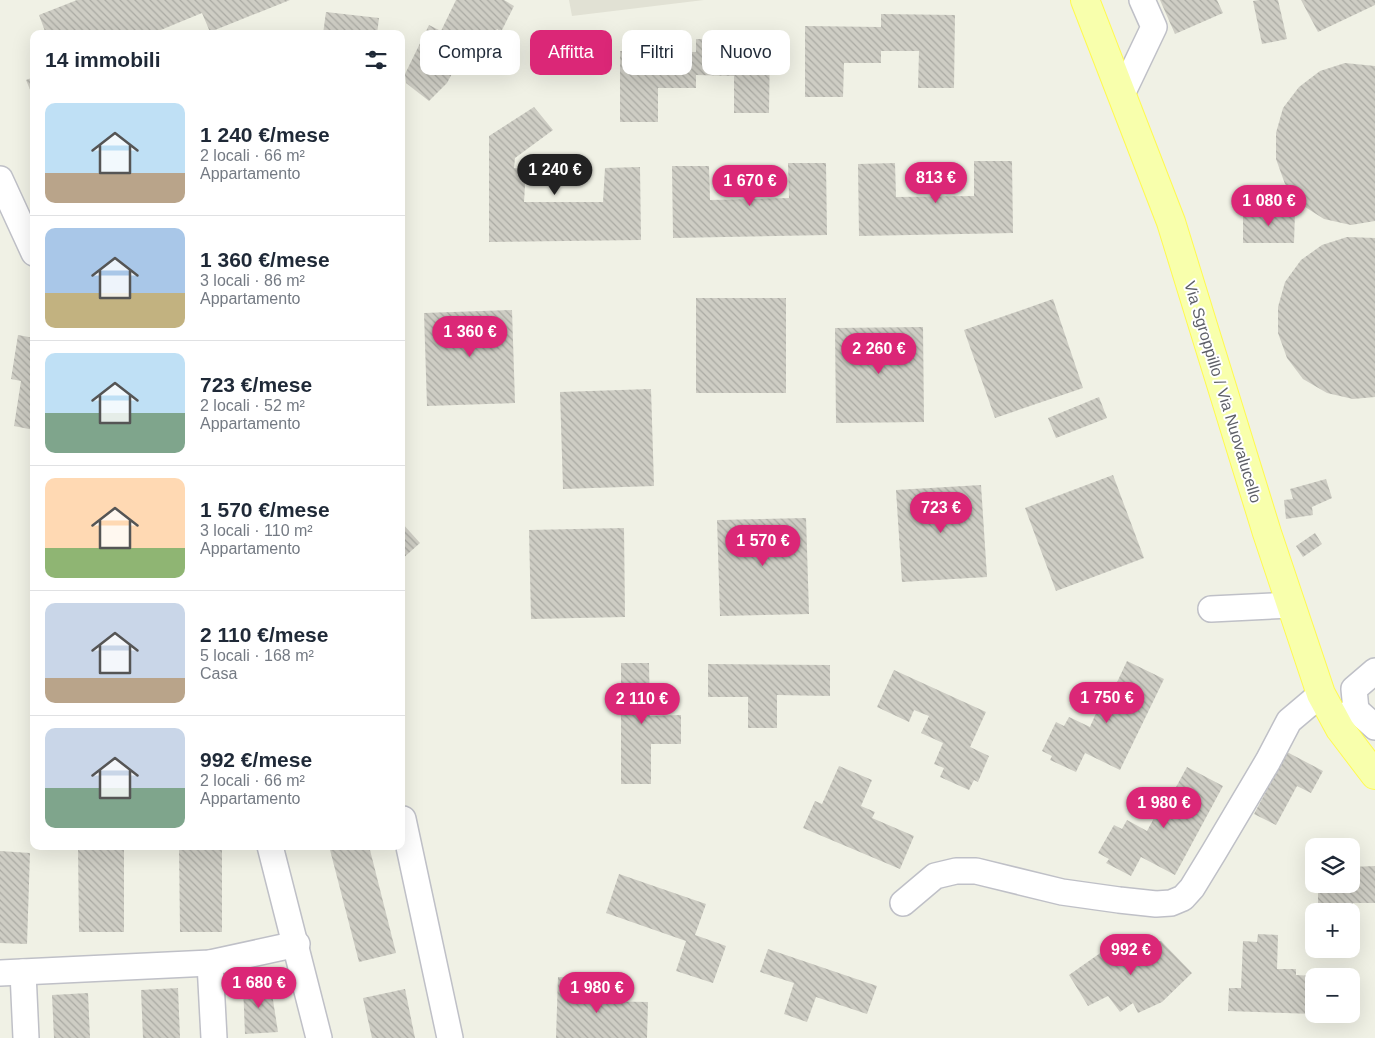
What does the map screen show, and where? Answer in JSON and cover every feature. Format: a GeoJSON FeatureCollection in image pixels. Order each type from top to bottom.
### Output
{"type":"FeatureCollection","features":[{"type":"Feature","properties":{"kind":"main road","name":"Via Sgroppillo / Via Nuovalucello"},"geometry":{"type":"LineString","coordinates":[[1085,0],[1171,222],[1290,605],[1320,694],[1345,715],[1375,775]]}},
{"type":"Feature","properties":{"kind":"street"},"geometry":{"type":"LineString","coordinates":[[1122,94],[1154,27],[1142,0]]}},
{"type":"Feature","properties":{"kind":"street"},"geometry":{"type":"LineString","coordinates":[[0,179],[30,244]]}},
{"type":"Feature","properties":{"kind":"street"},"geometry":{"type":"LineString","coordinates":[[1210,609],[1290,605]]}},
{"type":"Feature","properties":{"kind":"street"},"geometry":{"type":"LineString","coordinates":[[1375,671],[1354,689],[1345,715],[1375,727]]}},
{"type":"Feature","properties":{"kind":"street"},"geometry":{"type":"LineString","coordinates":[[903,903],[935,876],[956,871],[976,871],[1062,892],[1119,900],[1156,904],[1171,903],[1183,898],[1192,888],[1219,844],[1289,722],[1320,694]]}},
{"type":"Feature","properties":{"kind":"street"},"geometry":{"type":"LineString","coordinates":[[405,828],[450,1038]]}},
{"type":"Feature","properties":{"kind":"street"},"geometry":{"type":"LineString","coordinates":[[271,850],[297,944],[319,1038]]}},
{"type":"Feature","properties":{"kind":"street"},"geometry":{"type":"LineString","coordinates":[[26,1038],[12,973],[210,963],[297,944]]}},
{"type":"Feature","properties":{"kind":"street"},"geometry":{"type":"LineString","coordinates":[[210,963],[214,1038]]}},
{"type":"Feature","properties":{"kind":"shaded area"},"geometry":{"type":"Polygon","coordinates":[[[569,0],[704,0],[572,16],[569,0]]]}},
{"type":"Feature","properties":{"kind":"building"},"geometry":{"type":"Polygon","coordinates":[[[77,0],[290,0],[215,30],[209,30],[202,13],[161,30],[45,30],[39,15],[77,0]]]}},
{"type":"Feature","properties":{"kind":"building"},"geometry":{"type":"Polygon","coordinates":[[[456,0],[504,0],[514,6],[502,30],[441,30],[456,0]]]}},
{"type":"Feature","properties":{"kind":"building"},"geometry":{"type":"Polygon","coordinates":[[[1160,0],[1217,0],[1223,13],[1175,34],[1160,0]]]}},
{"type":"Feature","properties":{"kind":"building"},"geometry":{"type":"Polygon","coordinates":[[[1278,0],[1287,39],[1262,44],[1253,1],[1278,0]]]}},
{"type":"Feature","properties":{"kind":"building"},"geometry":{"type":"Polygon","coordinates":[[[1301,0],[1375,0],[1375,5],[1318,32],[1301,0]]]}},
{"type":"Feature","properties":{"kind":"building"},"geometry":{"type":"Polygon","coordinates":[[[326,12],[379,18],[378,30],[324,30],[326,12]]]}},
{"type":"Feature","properties":{"kind":"building"},"geometry":{"type":"Polygon","coordinates":[[[881,14],[955,15],[954,88],[918,88],[919,51],[881,51],[881,63],[844,63],[843,97],[805,97],[805,26],[881,27],[881,14]]]}},
{"type":"Feature","properties":{"kind":"building"},"geometry":{"type":"Polygon","coordinates":[[[429,25],[439,30],[427,30],[429,25]]]}},
{"type":"Feature","properties":{"kind":"building"},"geometry":{"type":"Polygon","coordinates":[[[696,39],[702,39],[702,75],[770,75],[769,113],[734,113],[734,76],[696,75],[696,88],[658,88],[658,122],[620,122],[620,51],[622,51],[622,75],[692,75],[692,52],[696,52],[696,39]]]}},
{"type":"Feature","properties":{"kind":"building"},"geometry":{"type":"Polygon","coordinates":[[[420,43],[420,75],[451,75],[447,83],[429,101],[406,83],[405,74],[420,43]]]}},
{"type":"Feature","properties":{"kind":"building"},"geometry":{"type":"Polygon","coordinates":[[[1345,63],[1375,66],[1375,221],[1351,225],[1324,219],[1302,205],[1285,184],[1276,159],[1276,133],[1283,108],[1299,87],[1320,71],[1345,63]]]}},
{"type":"Feature","properties":{"kind":"building"},"geometry":{"type":"Polygon","coordinates":[[[30,78],[30,90],[26,80],[30,78]]]}},
{"type":"Feature","properties":{"kind":"building"},"geometry":{"type":"Polygon","coordinates":[[[534,107],[553,130],[515,158],[514,168],[526,169],[524,202],[603,202],[605,168],[640,167],[641,240],[489,242],[489,136],[534,107]]]}},
{"type":"Feature","properties":{"kind":"building"},"geometry":{"type":"Polygon","coordinates":[[[974,161],[1012,161],[1013,233],[859,236],[858,164],[895,163],[896,197],[974,196],[974,161]]]}},
{"type":"Feature","properties":{"kind":"building"},"geometry":{"type":"Polygon","coordinates":[[[788,163],[826,163],[827,235],[673,238],[672,166],[709,166],[710,200],[789,198],[788,163]]]}},
{"type":"Feature","properties":{"kind":"building"},"geometry":{"type":"Polygon","coordinates":[[[1243,211],[1295,212],[1294,243],[1243,243],[1243,211]]]}},
{"type":"Feature","properties":{"kind":"building"},"geometry":{"type":"Polygon","coordinates":[[[1347,237],[1375,238],[1375,397],[1353,399],[1327,393],[1303,379],[1287,358],[1278,333],[1278,307],[1285,282],[1301,260],[1322,245],[1347,237]]]}},
{"type":"Feature","properties":{"kind":"building"},"geometry":{"type":"Polygon","coordinates":[[[696,298],[786,298],[786,393],[696,393],[696,298]]]}},
{"type":"Feature","properties":{"kind":"building"},"geometry":{"type":"Polygon","coordinates":[[[1053,299],[1083,388],[995,418],[964,330],[1053,299]]]}},
{"type":"Feature","properties":{"kind":"building"},"geometry":{"type":"Polygon","coordinates":[[[512,310],[515,403],[427,406],[424,313],[512,310]]]}},
{"type":"Feature","properties":{"kind":"building"},"geometry":{"type":"Polygon","coordinates":[[[923,327],[924,422],[836,423],[835,328],[923,327]]]}},
{"type":"Feature","properties":{"kind":"building"},"geometry":{"type":"Polygon","coordinates":[[[18,335],[30,337],[30,429],[14,426],[21,381],[11,379],[18,335]]]}},
{"type":"Feature","properties":{"kind":"building"},"geometry":{"type":"Polygon","coordinates":[[[651,389],[654,486],[563,489],[560,392],[651,389]]]}},
{"type":"Feature","properties":{"kind":"building"},"geometry":{"type":"Polygon","coordinates":[[[1099,397],[1107,418],[1056,438],[1048,418],[1099,397]]]}},
{"type":"Feature","properties":{"kind":"building"},"geometry":{"type":"Polygon","coordinates":[[[1113,475],[1144,558],[1056,591],[1025,508],[1113,475]]]}},
{"type":"Feature","properties":{"kind":"building"},"geometry":{"type":"Polygon","coordinates":[[[1326,479],[1332,498],[1312,507],[1313,515],[1286,519],[1284,500],[1293,499],[1290,489],[1326,479]]]}},
{"type":"Feature","properties":{"kind":"building"},"geometry":{"type":"Polygon","coordinates":[[[981,485],[987,577],[902,582],[896,490],[981,485]]]}},
{"type":"Feature","properties":{"kind":"building"},"geometry":{"type":"Polygon","coordinates":[[[806,518],[809,614],[720,616],[717,520],[806,518]]]}},
{"type":"Feature","properties":{"kind":"building"},"geometry":{"type":"Polygon","coordinates":[[[405,526],[420,543],[405,556],[405,526]]]}},
{"type":"Feature","properties":{"kind":"building"},"geometry":{"type":"Polygon","coordinates":[[[624,528],[625,617],[531,619],[529,530],[624,528]]]}},
{"type":"Feature","properties":{"kind":"building"},"geometry":{"type":"Polygon","coordinates":[[[1315,533],[1322,544],[1303,557],[1296,546],[1315,533]]]}},
{"type":"Feature","properties":{"kind":"building"},"geometry":{"type":"Polygon","coordinates":[[[1127,661],[1164,679],[1120,770],[1085,753],[1076,772],[1050,760],[1052,756],[1042,751],[1056,722],[1064,726],[1069,717],[1090,727],[1100,704],[1116,713],[1123,698],[1112,693],[1127,661]]]}},
{"type":"Feature","properties":{"kind":"building"},"geometry":{"type":"Polygon","coordinates":[[[621,663],[649,663],[650,716],[681,715],[681,744],[651,744],[651,784],[621,784],[621,663]]]}},
{"type":"Feature","properties":{"kind":"building"},"geometry":{"type":"Polygon","coordinates":[[[708,664],[830,665],[830,696],[777,695],[777,728],[748,728],[748,697],[708,697],[708,664]]]}},
{"type":"Feature","properties":{"kind":"building"},"geometry":{"type":"Polygon","coordinates":[[[894,670],[986,712],[970,747],[989,756],[978,782],[974,780],[969,790],[940,777],[944,768],[934,764],[943,743],[921,733],[929,716],[914,710],[909,722],[877,707],[894,670]]]}},
{"type":"Feature","properties":{"kind":"building"},"geometry":{"type":"Polygon","coordinates":[[[1287,752],[1323,771],[1311,793],[1297,786],[1276,825],[1254,814],[1287,752]]]}},
{"type":"Feature","properties":{"kind":"building"},"geometry":{"type":"Polygon","coordinates":[[[839,766],[872,780],[861,806],[875,812],[872,818],[914,836],[900,869],[803,828],[815,801],[822,804],[839,766]]]}},
{"type":"Feature","properties":{"kind":"building"},"geometry":{"type":"Polygon","coordinates":[[[1187,767],[1223,786],[1175,875],[1141,857],[1131,876],[1106,863],[1109,859],[1098,853],[1114,825],[1122,829],[1127,820],[1147,831],[1159,809],[1175,818],[1182,804],[1170,798],[1187,767]]]}},
{"type":"Feature","properties":{"kind":"building"},"geometry":{"type":"Polygon","coordinates":[[[78,850],[124,850],[124,932],[79,932],[78,850]]]}},
{"type":"Feature","properties":{"kind":"building"},"geometry":{"type":"Polygon","coordinates":[[[179,850],[222,850],[222,932],[180,932],[179,850]]]}},
{"type":"Feature","properties":{"kind":"building"},"geometry":{"type":"Polygon","coordinates":[[[330,850],[370,850],[396,953],[359,962],[330,850]]]}},
{"type":"Feature","properties":{"kind":"building"},"geometry":{"type":"Polygon","coordinates":[[[0,851],[30,853],[27,944],[0,943],[0,851]]]}},
{"type":"Feature","properties":{"kind":"building"},"geometry":{"type":"Polygon","coordinates":[[[1375,866],[1375,903],[1318,903],[1318,893],[1360,893],[1360,867],[1375,866]]]}},
{"type":"Feature","properties":{"kind":"building"},"geometry":{"type":"Polygon","coordinates":[[[619,874],[706,904],[695,935],[726,946],[713,983],[676,971],[686,941],[606,913],[619,874]]]}},
{"type":"Feature","properties":{"kind":"building"},"geometry":{"type":"Polygon","coordinates":[[[1258,934],[1278,935],[1277,969],[1296,969],[1296,975],[1305,976],[1305,1014],[1228,1011],[1229,988],[1241,988],[1243,941],[1257,942],[1258,934]]]}},
{"type":"Feature","properties":{"kind":"building"},"geometry":{"type":"Polygon","coordinates":[[[1161,941],[1192,973],[1162,1002],[1138,1013],[1133,1003],[1120,1012],[1108,996],[1088,1006],[1069,975],[1106,949],[1161,941]]]}},
{"type":"Feature","properties":{"kind":"building"},"geometry":{"type":"Polygon","coordinates":[[[768,949],[877,986],[867,1014],[816,997],[807,1022],[784,1014],[794,983],[760,972],[768,949]]]}},
{"type":"Feature","properties":{"kind":"building"},"geometry":{"type":"Polygon","coordinates":[[[558,977],[588,978],[588,1001],[648,1002],[647,1038],[556,1038],[558,977]]]}},
{"type":"Feature","properties":{"kind":"building"},"geometry":{"type":"Polygon","coordinates":[[[270,981],[278,1032],[245,1034],[243,985],[270,981]]]}},
{"type":"Feature","properties":{"kind":"building"},"geometry":{"type":"Polygon","coordinates":[[[178,988],[180,1038],[143,1038],[141,990],[178,988]]]}},
{"type":"Feature","properties":{"kind":"building"},"geometry":{"type":"Polygon","coordinates":[[[405,989],[415,1038],[372,1038],[363,998],[405,989]]]}},
{"type":"Feature","properties":{"kind":"building"},"geometry":{"type":"Polygon","coordinates":[[[88,993],[90,1038],[54,1038],[52,995],[88,993]]]}}]}
